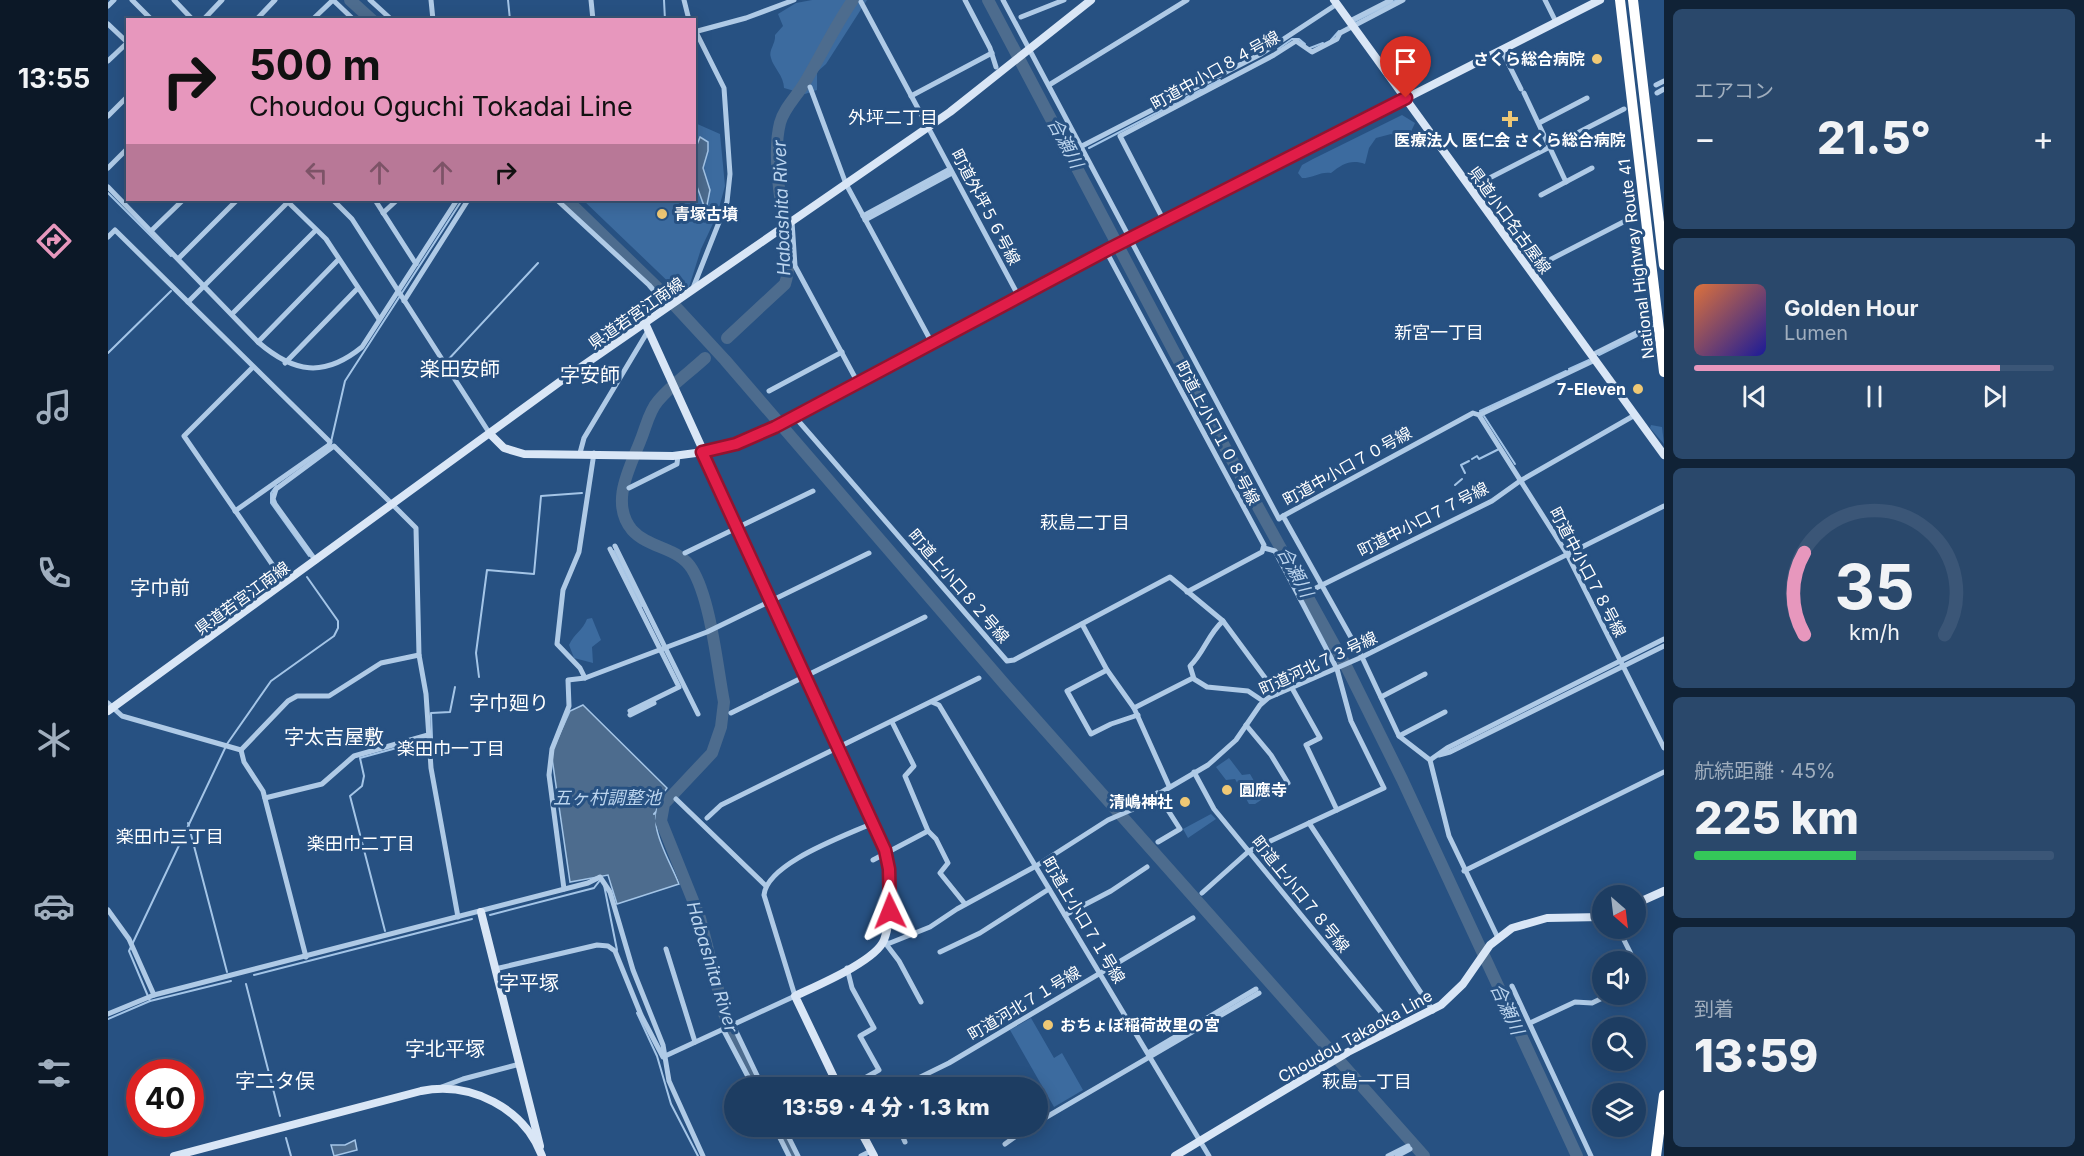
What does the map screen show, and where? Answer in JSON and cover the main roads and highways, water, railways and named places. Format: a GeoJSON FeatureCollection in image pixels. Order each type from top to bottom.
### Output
{"type":"FeatureCollection","features":[{"type":"Feature","properties":{"kind":"highway","name":"National Highway Route 41"},"geometry":{"type":"LineString","coordinates":[[1620,0],[1664,372]]}},
{"type":"Feature","properties":{"kind":"highway","name":"National Highway Route 41"},"geometry":{"type":"LineString","coordinates":[[1633,0],[1664,266]]}},
{"type":"Feature","properties":{"kind":"highway"},"geometry":{"type":"LineString","coordinates":[[1656,1156],[1664,1095]]}},
{"type":"Feature","properties":{"kind":"water"},"geometry":{"type":"Polygon","coordinates":[[[700,137],[708,142],[703,168],[710,190],[707,205],[704,206],[696,184],[696,147],[700,137]]]}},
{"type":"Feature","properties":{"kind":"water","name":"五ヶ村調整池"},"geometry":{"type":"Polygon","coordinates":[[[583,705],[667,788],[656,812],[656,824],[658,836],[679,884],[617,904],[608,875],[570,882],[552,758],[553,749],[570,711],[583,705]]]}},
{"type":"Feature","properties":{"kind":"water"},"geometry":{"type":"Polygon","coordinates":[[[355,1140],[357,1150],[334,1156],[331,1145],[345,1145],[355,1140]]]}},
{"type":"Feature","properties":{"kind":"waterway"},"geometry":{"type":"LineString","coordinates":[[350,0],[370,18]]}},
{"type":"Feature","properties":{"kind":"waterway"},"geometry":{"type":"LineString","coordinates":[[508,0],[510,18]]}},
{"type":"Feature","properties":{"kind":"waterway"},"geometry":{"type":"LineString","coordinates":[[664,0],[665,18]]}},
{"type":"Feature","properties":{"kind":"waterway","name":"Habashita River"},"geometry":{"type":"LineString","coordinates":[[727,338],[785,284],[788,249],[777,163],[780,123],[784,112],[804,84],[853,0]]}},
{"type":"Feature","properties":{"kind":"waterway","name":"合瀬川"},"geometry":{"type":"LineString","coordinates":[[988,0],[1216,431],[1347,668],[1402,779],[1577,1156]]}},
{"type":"Feature","properties":{"kind":"waterway"},"geometry":{"type":"LineString","coordinates":[[1355,21],[1397,0]]}},
{"type":"Feature","properties":{"kind":"waterway"},"geometry":{"type":"LineString","coordinates":[[1331,40],[1339,31]]}},
{"type":"Feature","properties":{"kind":"waterway"},"geometry":{"type":"LineString","coordinates":[[1278,49],[1292,39],[1299,39],[1305,44]]}},
{"type":"Feature","properties":{"kind":"waterway"},"geometry":{"type":"LineString","coordinates":[[1310,48],[1323,43]]}},
{"type":"Feature","properties":{"kind":"waterway"},"geometry":{"type":"LineString","coordinates":[[1089,148],[1220,80]]}},
{"type":"Feature","properties":{"kind":"waterway"},"geometry":{"type":"LineString","coordinates":[[108,193],[171,256]]}},
{"type":"Feature","properties":{"kind":"waterway"},"geometry":{"type":"LineString","coordinates":[[331,442],[345,381],[461,201]]}},
{"type":"Feature","properties":{"kind":"waterway"},"geometry":{"type":"LineString","coordinates":[[568,201],[664,294],[725,360],[1007,687],[1424,1156]]}},
{"type":"Feature","properties":{"kind":"waterway"},"geometry":{"type":"LineString","coordinates":[[446,362],[538,263]]}},
{"type":"Feature","properties":{"kind":"waterway"},"geometry":{"type":"LineString","coordinates":[[108,353],[171,291]]}},
{"type":"Feature","properties":{"kind":"waterway"},"geometry":{"type":"LineString","coordinates":[[1599,355],[1645,332]]}},
{"type":"Feature","properties":{"kind":"waterway","name":"Habashita River"},"geometry":{"type":"LineString","coordinates":[[705,358],[669,390],[652,409],[624,484],[622,508],[625,519],[632,530],[647,541],[680,556],[692,569],[699,582],[709,615],[724,702],[721,727],[712,753],[664,804],[661,821],[700,918],[727,1025],[753,1077]]}},
{"type":"Feature","properties":{"kind":"waterway"},"geometry":{"type":"LineString","coordinates":[[1569,369],[1589,360]]}},
{"type":"Feature","properties":{"kind":"waterway"},"geometry":{"type":"LineString","coordinates":[[1480,411],[1566,371]]}},
{"type":"Feature","properties":{"kind":"waterway"},"geometry":{"type":"LineString","coordinates":[[1484,416],[1515,464]]}},
{"type":"Feature","properties":{"kind":"waterway"},"geometry":{"type":"LineString","coordinates":[[1472,459],[1477,456],[1479,459],[1499,449]]}},
{"type":"Feature","properties":{"kind":"waterway"},"geometry":{"type":"LineString","coordinates":[[1465,473],[1461,465],[1469,461]]}},
{"type":"Feature","properties":{"kind":"waterway"},"geometry":{"type":"LineString","coordinates":[[1455,485],[1462,479]]}},
{"type":"Feature","properties":{"kind":"waterway"},"geometry":{"type":"LineString","coordinates":[[276,486],[271,493],[271,503],[309,556]]}},
{"type":"Feature","properties":{"kind":"waterway"},"geometry":{"type":"LineString","coordinates":[[479,677],[476,653],[487,570],[534,574],[541,496],[582,493]]}},
{"type":"Feature","properties":{"kind":"waterway"},"geometry":{"type":"LineString","coordinates":[[614,551],[642,606]]}},
{"type":"Feature","properties":{"kind":"waterway"},"geometry":{"type":"LineString","coordinates":[[150,1001],[129,951],[227,744],[271,681],[334,636],[338,628],[338,621],[307,577]]}},
{"type":"Feature","properties":{"kind":"waterway"},"geometry":{"type":"LineString","coordinates":[[432,738],[431,713],[450,712],[455,687]]}},
{"type":"Feature","properties":{"kind":"waterway"},"geometry":{"type":"LineString","coordinates":[[385,931],[350,796],[362,786],[364,776],[360,758],[422,741]]}},
{"type":"Feature","properties":{"kind":"waterway"},"geometry":{"type":"LineString","coordinates":[[654,814],[664,804]]}},
{"type":"Feature","properties":{"kind":"waterway"},"geometry":{"type":"LineString","coordinates":[[188,823],[227,972]]}},
{"type":"Feature","properties":{"kind":"waterway"},"geometry":{"type":"LineString","coordinates":[[490,915],[594,888],[601,879]]}},
{"type":"Feature","properties":{"kind":"waterway"},"geometry":{"type":"LineString","coordinates":[[604,885],[617,950]]}},
{"type":"Feature","properties":{"kind":"waterway"},"geometry":{"type":"LineString","coordinates":[[254,975],[472,919]]}},
{"type":"Feature","properties":{"kind":"waterway"},"geometry":{"type":"LineString","coordinates":[[108,1019],[150,1001],[231,981]]}},
{"type":"Feature","properties":{"kind":"waterway"},"geometry":{"type":"LineString","coordinates":[[246,984],[280,1116]]}},
{"type":"Feature","properties":{"kind":"waterway"},"geometry":{"type":"LineString","coordinates":[[637,1013],[657,1056],[671,1104],[698,1156]]}},
{"type":"Feature","properties":{"kind":"waterway","name":"Habashita River"},"geometry":{"type":"LineString","coordinates":[[784,1137],[793,1156]]}},
{"type":"Feature","properties":{"kind":"waterway"},"geometry":{"type":"LineString","coordinates":[[286,1138],[291,1156]]}},
{"type":"Feature","properties":{"kind":"place","name":"さくら総合病院"},"geometry":{"type":"Point","coordinates":[1597,59]}},
{"type":"Feature","properties":{"kind":"place","name":"医療法人 医仁会 さくら総合病院"},"geometry":{"type":"Point","coordinates":[1510,119]}},
{"type":"Feature","properties":{"kind":"place","name":"青塚古墳"},"geometry":{"type":"Point","coordinates":[662,214]}},
{"type":"Feature","properties":{"kind":"place","name":"7-Eleven"},"geometry":{"type":"Point","coordinates":[1638,389]}},
{"type":"Feature","properties":{"kind":"place","name":"圓應寺"},"geometry":{"type":"Point","coordinates":[1227,790]}},
{"type":"Feature","properties":{"kind":"place","name":"清嶋神社"},"geometry":{"type":"Point","coordinates":[1185,802]}},
{"type":"Feature","properties":{"kind":"place","name":"おちょぼ稲荷故里の宮"},"geometry":{"type":"Point","coordinates":[1048,1025]}},
{"type":"Feature","properties":{"kind":"district","name":"外坪二丁目"},"geometry":{"type":"Point","coordinates":[893,118]}},
{"type":"Feature","properties":{"kind":"district","name":"新宮一丁目"},"geometry":{"type":"Point","coordinates":[1439,333]}},
{"type":"Feature","properties":{"kind":"district","name":"楽田安師"},"geometry":{"type":"Point","coordinates":[460,369]}},
{"type":"Feature","properties":{"kind":"district","name":"字安師"},"geometry":{"type":"Point","coordinates":[590,375]}},
{"type":"Feature","properties":{"kind":"district","name":"萩島二丁目"},"geometry":{"type":"Point","coordinates":[1085,523]}},
{"type":"Feature","properties":{"kind":"district","name":"字巾前"},"geometry":{"type":"Point","coordinates":[160,588]}},
{"type":"Feature","properties":{"kind":"district","name":"字巾廻り"},"geometry":{"type":"Point","coordinates":[509,703]}},
{"type":"Feature","properties":{"kind":"district","name":"字太吉屋敷"},"geometry":{"type":"Point","coordinates":[334,737]}},
{"type":"Feature","properties":{"kind":"district","name":"楽田巾一丁目"},"geometry":{"type":"Point","coordinates":[451,749]}},
{"type":"Feature","properties":{"kind":"district","name":"楽田巾三丁目"},"geometry":{"type":"Point","coordinates":[170,837]}},
{"type":"Feature","properties":{"kind":"district","name":"楽田巾二丁目"},"geometry":{"type":"Point","coordinates":[361,844]}},
{"type":"Feature","properties":{"kind":"district","name":"字平塚"},"geometry":{"type":"Point","coordinates":[529,983]}},
{"type":"Feature","properties":{"kind":"district","name":"字北平塚"},"geometry":{"type":"Point","coordinates":[445,1049]}},
{"type":"Feature","properties":{"kind":"district","name":"字二タ俣"},"geometry":{"type":"Point","coordinates":[275,1081]}},
{"type":"Feature","properties":{"kind":"district","name":"萩島一丁目"},"geometry":{"type":"Point","coordinates":[1367,1082]}}]}
